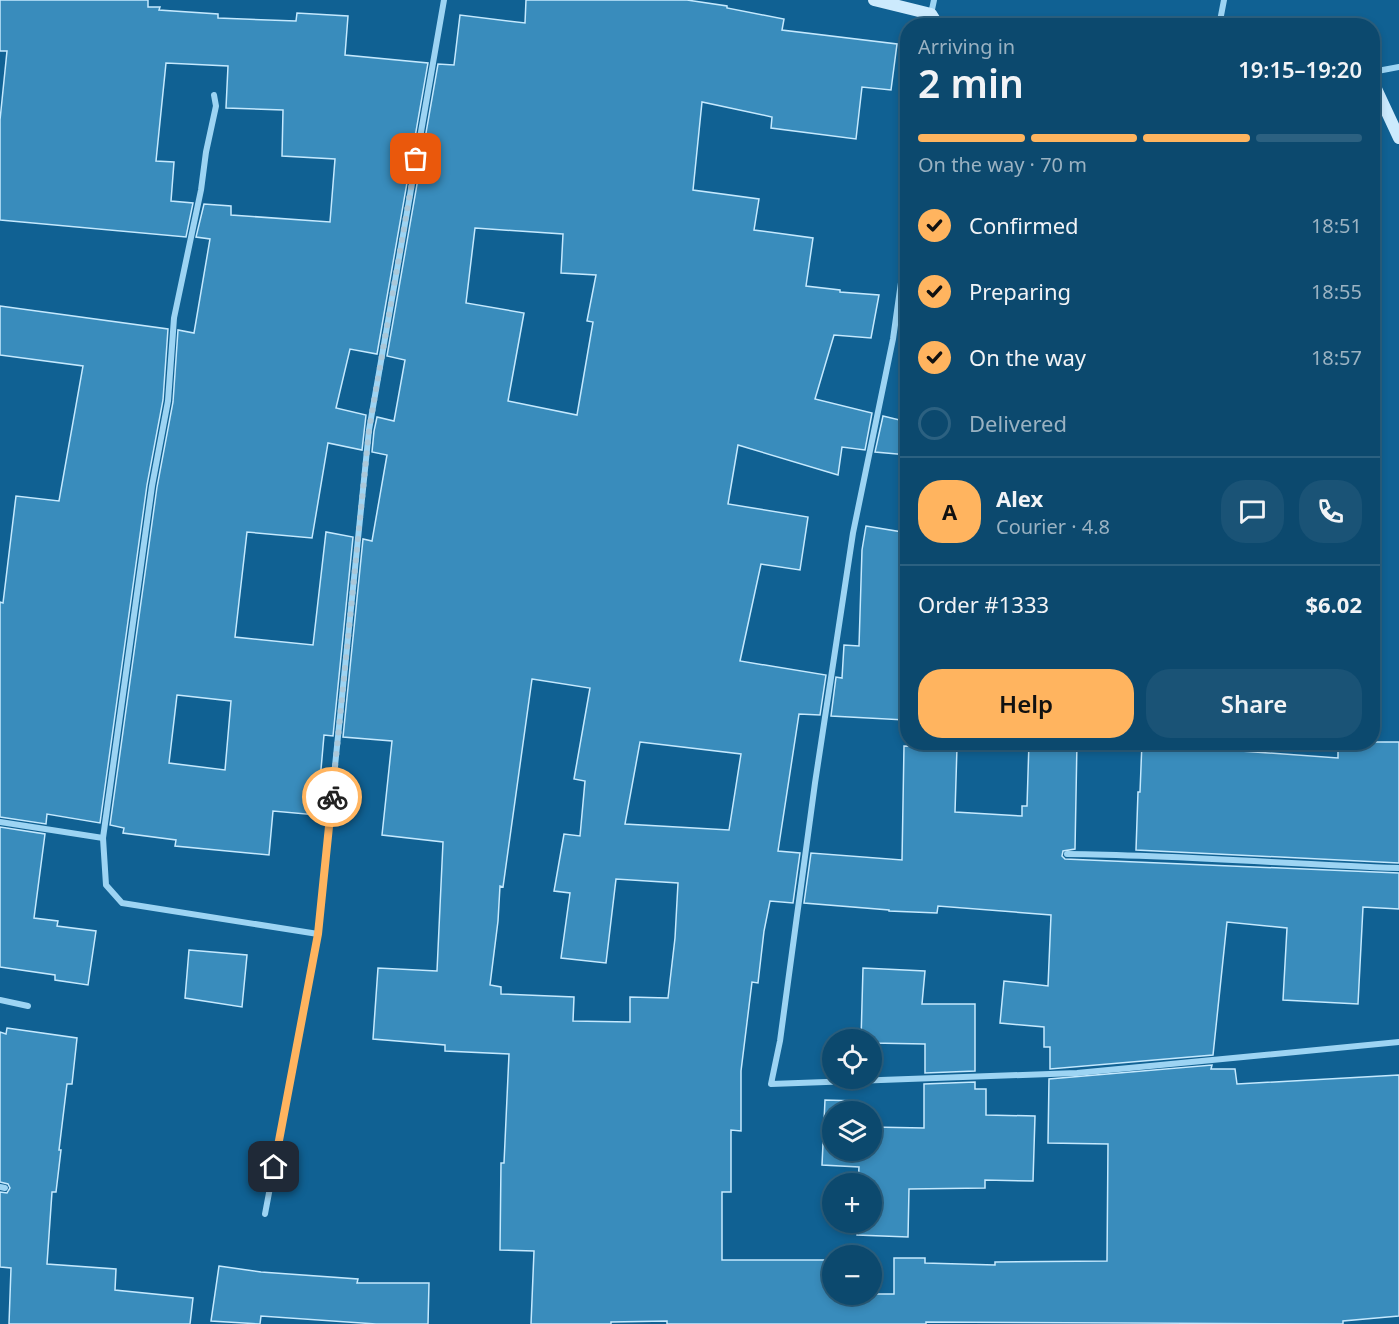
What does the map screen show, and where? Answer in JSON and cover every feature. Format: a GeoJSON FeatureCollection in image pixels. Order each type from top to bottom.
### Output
{"type":"FeatureCollection","features":[{"type":"Feature","properties":{"kind":"street"},"geometry":{"type":"LineString","coordinates":[[265,1214],[318,934],[369,430],[444,0]]}},
{"type":"Feature","properties":{"kind":"street"},"geometry":{"type":"LineString","coordinates":[[874,0],[925,18]]}},
{"type":"Feature","properties":{"kind":"street"},"geometry":{"type":"LineString","coordinates":[[934,0],[934,18]]}},
{"type":"Feature","properties":{"kind":"street"},"geometry":{"type":"LineString","coordinates":[[1221,18],[1224,0]]}},
{"type":"Feature","properties":{"kind":"street"},"geometry":{"type":"LineString","coordinates":[[1380,71],[1399,67]]}},
{"type":"Feature","properties":{"kind":"street"},"geometry":{"type":"LineString","coordinates":[[214,95],[216,106],[201,190],[174,318],[168,401],[152,486],[103,838],[106,885],[122,903],[318,934]]}},
{"type":"Feature","properties":{"kind":"street"},"geometry":{"type":"LineString","coordinates":[[1380,97],[1399,138]]}},
{"type":"Feature","properties":{"kind":"street"},"geometry":{"type":"LineString","coordinates":[[900,290],[893,339],[853,532],[815,783],[780,1041],[771,1084],[1077,1073],[1399,1042]]}},
{"type":"Feature","properties":{"kind":"street"},"geometry":{"type":"LineString","coordinates":[[0,822],[103,838]]}},
{"type":"Feature","properties":{"kind":"street"},"geometry":{"type":"LineString","coordinates":[[1067,854],[1146,855],[1399,868]]}},
{"type":"Feature","properties":{"kind":"street"},"geometry":{"type":"LineString","coordinates":[[0,1000],[28,1006]]}},
{"type":"Feature","properties":{"kind":"building"},"geometry":{"type":"Polygon","coordinates":[[[0,0],[148,0],[148,7],[160,7],[159,10],[218,14],[218,18],[296,21],[297,13],[348,16],[345,55],[428,63],[377,354],[350,349],[336,408],[366,415],[362,450],[328,443],[312,538],[247,532],[235,637],[313,645],[326,532],[353,537],[333,736],[324,735],[317,815],[273,811],[269,855],[175,846],[176,840],[123,833],[124,828],[110,825],[157,487],[173,402],[178,330],[194,333],[210,239],[196,237],[204,204],[231,206],[231,215],[330,222],[335,159],[282,156],[283,110],[226,108],[228,66],[166,63],[156,161],[174,162],[171,201],[193,203],[186,237],[0,220],[0,120],[7,51],[0,51],[0,0]],[[177,695],[169,763],[225,770],[231,701],[177,695]]]}},
{"type":"Feature","properties":{"kind":"building"},"geometry":{"type":"Polygon","coordinates":[[[526,0],[687,0],[727,6],[727,8],[784,19],[782,30],[897,44],[891,90],[862,87],[856,139],[771,128],[772,117],[702,102],[693,190],[759,199],[754,230],[813,238],[806,286],[879,295],[871,338],[834,335],[815,399],[872,413],[865,450],[842,447],[838,475],[738,445],[728,504],[808,517],[800,570],[761,564],[740,661],[826,675],[820,715],[799,714],[778,851],[800,853],[793,903],[770,901],[758,983],[752,982],[741,1071],[741,1131],[731,1130],[731,1192],[722,1192],[722,1260],[822,1260],[822,1305],[882,1305],[882,1294],[894,1294],[894,1258],[925,1258],[925,1263],[995,1265],[995,1262],[1107,1261],[1108,1144],[1048,1143],[1049,1079],[1212,1065],[1211,1069],[1235,1069],[1237,1084],[1399,1075],[1399,1316],[1343,1321],[1343,1324],[926,1322],[926,1324],[667,1324],[667,1321],[531,1324],[534,1251],[500,1250],[501,1163],[504,1163],[509,1054],[445,1051],[445,1045],[373,1039],[378,968],[437,971],[443,842],[382,835],[392,741],[343,737],[363,539],[372,541],[387,455],[372,452],[374,431],[377,417],[394,421],[405,360],[387,356],[438,64],[454,65],[460,15],[525,23],[526,0]],[[475,228],[466,303],[524,313],[508,401],[577,415],[593,322],[587,321],[596,275],[561,273],[563,234],[475,228]],[[532,679],[503,887],[500,886],[490,985],[501,987],[501,994],[574,997],[573,1021],[630,1022],[630,997],[668,998],[678,883],[616,879],[606,963],[561,958],[570,893],[554,891],[564,834],[580,836],[585,781],[574,779],[590,688],[532,679]],[[640,742],[625,824],[729,830],[741,754],[640,742]]]}},
{"type":"Feature","properties":{"kind":"building"},"geometry":{"type":"Polygon","coordinates":[[[0,306],[168,329],[163,400],[147,485],[100,823],[47,814],[46,824],[0,817],[0,602],[3,603],[16,496],[59,501],[83,366],[0,355],[0,306]]]}},
{"type":"Feature","properties":{"kind":"building"},"geometry":{"type":"Polygon","coordinates":[[[883,416],[900,420],[900,454],[875,452],[883,416]]]}},
{"type":"Feature","properties":{"kind":"building"},"geometry":{"type":"Polygon","coordinates":[[[866,526],[900,532],[900,720],[831,716],[836,677],[842,678],[844,645],[859,646],[862,550],[866,526]]]}},
{"type":"Feature","properties":{"kind":"building"},"geometry":{"type":"Polygon","coordinates":[[[1380,742],[1399,742],[1399,863],[1136,850],[1138,792],[1140,792],[1142,750],[1241,750],[1338,758],[1338,750],[1380,750],[1380,742]]]}},
{"type":"Feature","properties":{"kind":"building"},"geometry":{"type":"Polygon","coordinates":[[[904,750],[957,750],[955,812],[1022,816],[1022,806],[1027,806],[1029,750],[1077,750],[1075,849],[1063,851],[1062,856],[1065,859],[1399,873],[1399,909],[1363,907],[1358,1004],[1283,1000],[1287,928],[1227,922],[1213,1055],[1050,1069],[1050,1047],[1044,1047],[1044,1027],[1000,1023],[1004,981],[1048,986],[1051,915],[938,906],[937,913],[889,911],[804,903],[811,853],[902,860],[904,750]]]}},
{"type":"Feature","properties":{"kind":"building"},"geometry":{"type":"Polygon","coordinates":[[[0,827],[45,834],[34,918],[58,921],[57,926],[96,931],[88,985],[55,980],[55,975],[0,967],[0,827]]]}},
{"type":"Feature","properties":{"kind":"building"},"geometry":{"type":"Polygon","coordinates":[[[189,950],[247,955],[242,1007],[185,998],[189,950]]]}},
{"type":"Feature","properties":{"kind":"building"},"geometry":{"type":"Polygon","coordinates":[[[863,968],[925,971],[922,1004],[975,1004],[975,1071],[925,1073],[925,1044],[882,1043],[882,1029],[861,1029],[863,968]]]}},
{"type":"Feature","properties":{"kind":"building"},"geometry":{"type":"Polygon","coordinates":[[[7,1028],[77,1038],[72,1084],[67,1084],[56,1192],[52,1192],[47,1264],[116,1269],[115,1290],[193,1298],[190,1324],[9,1324],[11,1268],[0,1267],[0,1192],[7,1193],[10,1188],[8,1184],[0,1182],[0,1032],[6,1034],[7,1028]]]}},
{"type":"Feature","properties":{"kind":"building"},"geometry":{"type":"Polygon","coordinates":[[[975,1082],[975,1089],[986,1089],[986,1115],[1035,1116],[1033,1181],[985,1180],[985,1188],[909,1189],[908,1237],[857,1235],[857,1233],[882,1233],[882,1173],[859,1173],[859,1167],[822,1165],[822,1161],[882,1161],[882,1127],[924,1128],[924,1084],[975,1082]]]}},
{"type":"Feature","properties":{"kind":"building"},"geometry":{"type":"Polygon","coordinates":[[[219,1266],[261,1272],[358,1279],[357,1283],[429,1283],[428,1324],[376,1324],[261,1316],[260,1324],[211,1321],[219,1266]]]}},
{"type":"Feature","properties":{"kind":"way so far"},"geometry":{"type":"LineString","coordinates":[[332,797],[369,430],[416,159]]}},
{"type":"Feature","properties":{"kind":"route"},"geometry":{"type":"LineString","coordinates":[[274,1167],[318,934],[332,797]]}}]}
